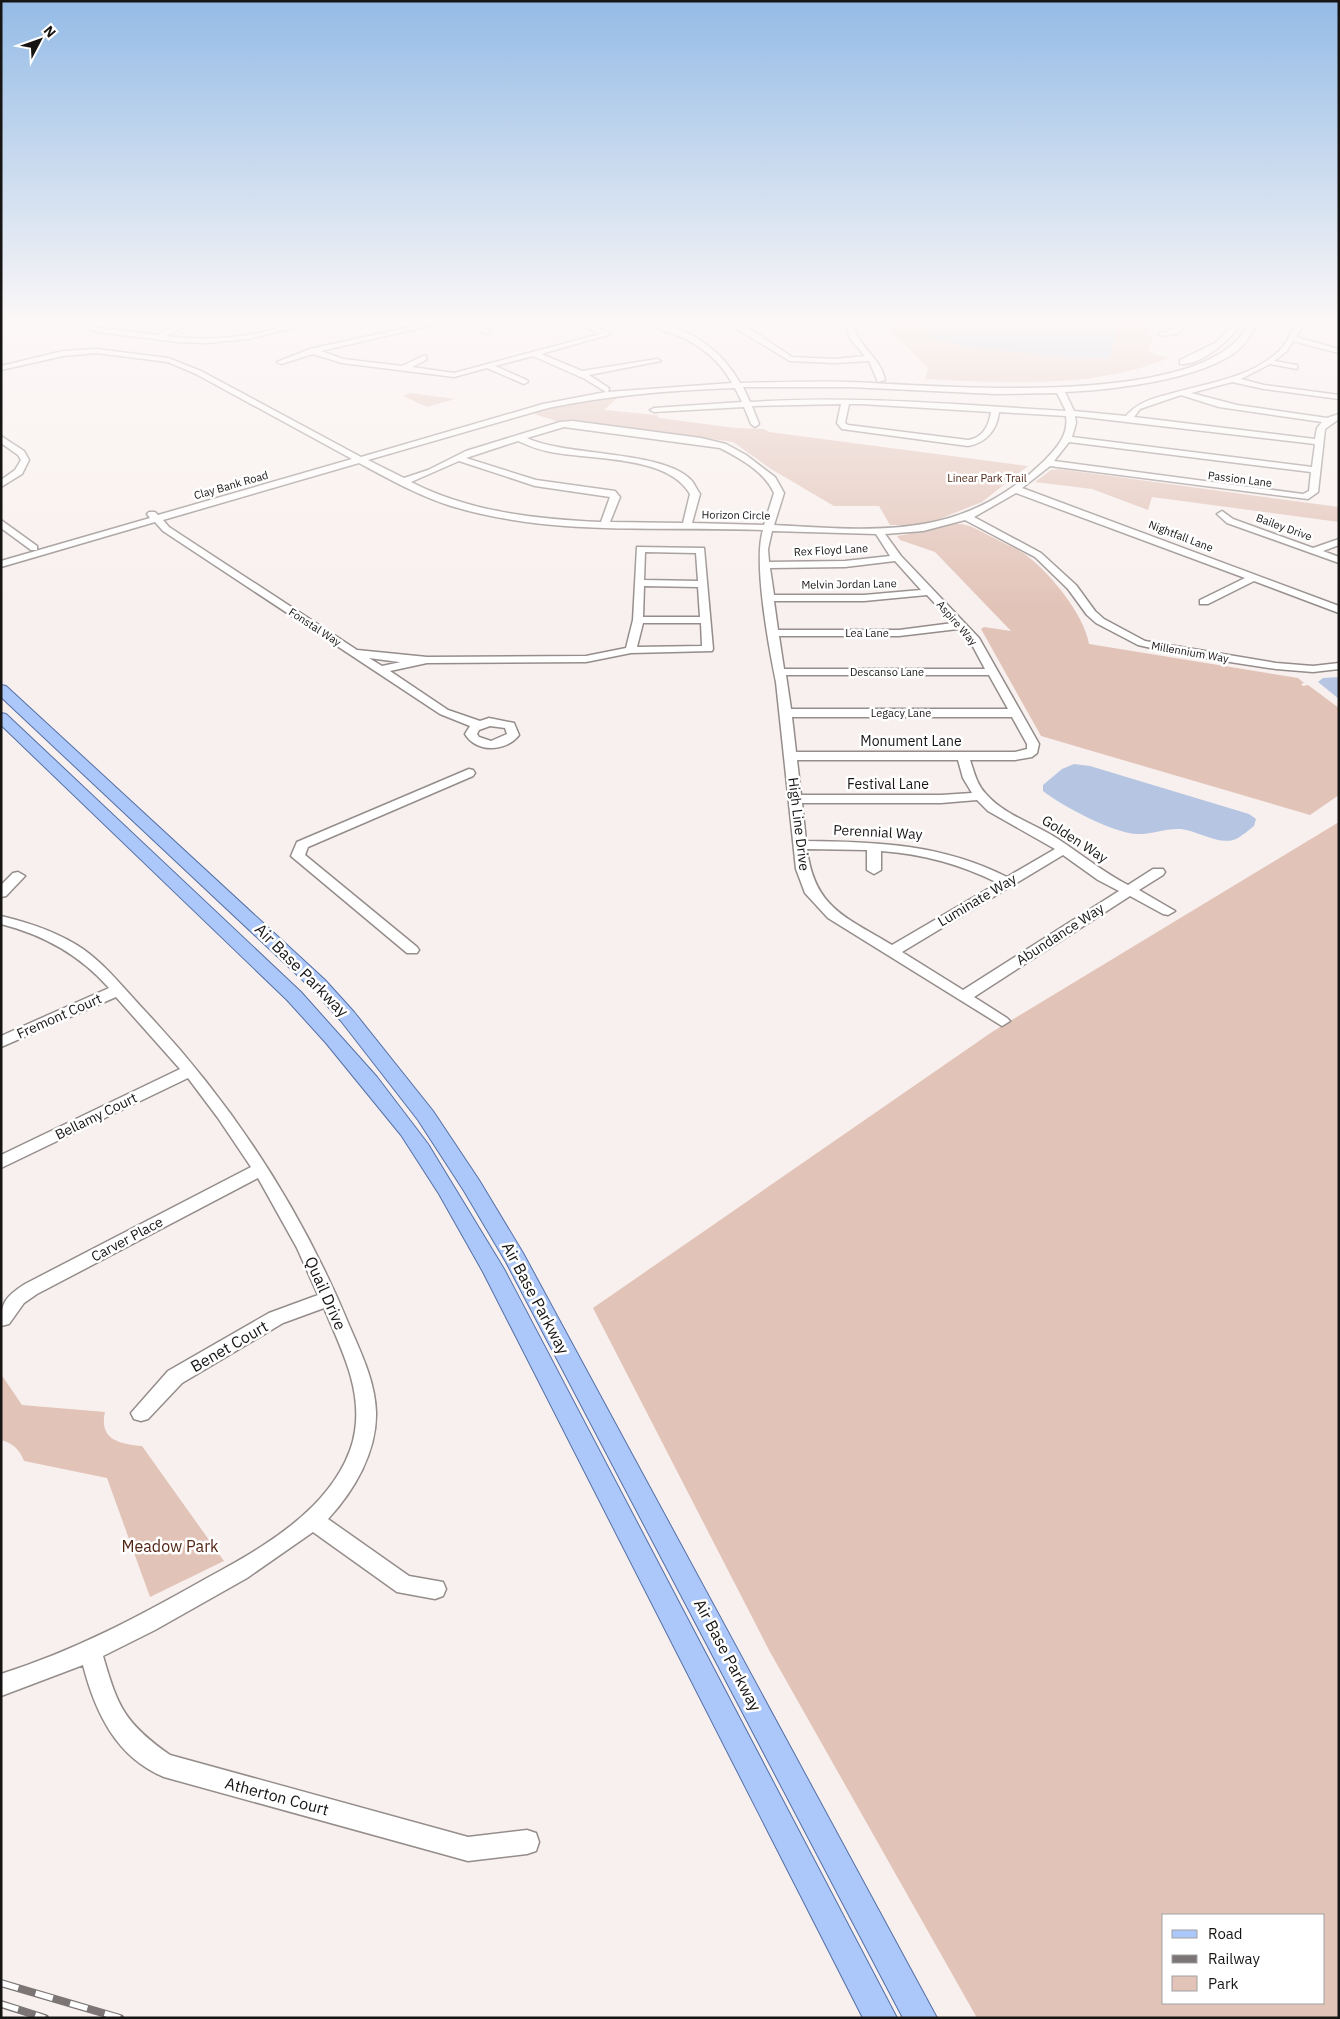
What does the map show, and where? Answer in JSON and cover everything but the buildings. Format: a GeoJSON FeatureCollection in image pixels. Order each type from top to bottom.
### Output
{"type":"FeatureCollection","features":[{"type":"Feature","properties":{"kind":"main road","name":"Air Base Parkway"},"geometry":{"type":"LineString","coordinates":[[1,690],[318,984],[361,1030],[414,1096],[459,1162],[515,1259],[921,2018]]}},
{"type":"Feature","properties":{"kind":"main road","name":"Air Base Parkway"},"geometry":{"type":"LineString","coordinates":[[1,717],[294,996],[336,1042],[394,1112],[435,1171],[493,1269],[881,2018]]}},
{"type":"Feature","properties":{"kind":"street","name":"Horizon Circle"},"geometry":{"type":"LineString","coordinates":[[283,419],[402,482],[441,499],[485,512],[532,520],[604,526],[768,528],[832,532],[904,529],[965,516],[993,504],[1014,489],[1046,464],[1069,439]]}},
{"type":"Feature","properties":{"kind":"street","name":"Clay Bank Road"},"geometry":{"type":"LineString","coordinates":[[357,458],[484,419]]}},
{"type":"Feature","properties":{"kind":"street","name":"Clay Bank Road"},"geometry":{"type":"LineString","coordinates":[[1,557],[500,419]]}},
{"type":"Feature","properties":{"kind":"street"},"geometry":{"type":"LineString","coordinates":[[753,419],[755,424]]}},
{"type":"Feature","properties":{"kind":"street"},"geometry":{"type":"LineString","coordinates":[[842,419],[840,423],[845,427],[968,443],[980,439],[993,424],[994,419]]}},
{"type":"Feature","properties":{"kind":"street"},"geometry":{"type":"LineString","coordinates":[[1071,419],[1072,424],[1069,439],[1316,470]]}},
{"type":"Feature","properties":{"kind":"street"},"geometry":{"type":"LineString","coordinates":[[1130,419],[1319,442]]}},
{"type":"Feature","properties":{"kind":"street"},"geometry":{"type":"LineString","coordinates":[[1320,419],[1328,421],[1332,419]]}},
{"type":"Feature","properties":{"kind":"street","name":"Passion Lane"},"geometry":{"type":"LineString","coordinates":[[1046,464],[1301,498],[1312,494],[1321,428],[1328,421]]}},
{"type":"Feature","properties":{"kind":"street","name":"High Line Drive"},"geometry":{"type":"LineString","coordinates":[[520,438],[564,424],[572,424],[701,441],[723,446],[743,456],[777,484],[778,495],[763,545],[773,633],[786,713],[800,845],[807,883],[822,905],[846,923],[1002,1021]]}},
{"type":"Feature","properties":{"kind":"street"},"geometry":{"type":"LineString","coordinates":[[402,482],[431,472],[457,458],[520,438],[551,450],[643,463],[676,474],[691,484],[696,495],[687,527]]}},
{"type":"Feature","properties":{"kind":"street"},"geometry":{"type":"LineString","coordinates":[[1,439],[21,453],[25,460],[19,472],[1,484]]}},
{"type":"Feature","properties":{"kind":"street"},"geometry":{"type":"LineString","coordinates":[[457,458],[536,483],[612,493],[615,497],[604,526]]}},
{"type":"Feature","properties":{"kind":"street","name":"Nightfall Lane"},"geometry":{"type":"LineString","coordinates":[[1014,489],[1036,495],[1339,610]]}},
{"type":"Feature","properties":{"kind":"street","name":"Bailey Drive"},"geometry":{"type":"LineString","coordinates":[[1222,514],[1230,521],[1339,560]]}},
{"type":"Feature","properties":{"kind":"street","name":"Clay Bank Road"},"geometry":{"type":"LineString","coordinates":[[1,564],[154,516]]}},
{"type":"Feature","properties":{"kind":"street","name":"Fonstal Way"},"geometry":{"type":"LineString","coordinates":[[154,516],[166,530],[444,712],[479,725]]}},
{"type":"Feature","properties":{"kind":"street","name":"Millennium Way"},"geometry":{"type":"LineString","coordinates":[[965,516],[1038,555],[1072,587],[1091,613],[1100,621],[1142,642],[1178,651],[1276,666],[1313,669],[1339,666]]}},
{"type":"Feature","properties":{"kind":"street"},"geometry":{"type":"LineString","coordinates":[[1,523],[34,548]]}},
{"type":"Feature","properties":{"kind":"street","name":"Aspire Way"},"geometry":{"type":"LineString","coordinates":[[878,531],[897,558],[975,640],[1033,744],[1031,752]]}},
{"type":"Feature","properties":{"kind":"street"},"geometry":{"type":"LineString","coordinates":[[1313,551],[1339,542]]}},
{"type":"Feature","properties":{"kind":"street"},"geometry":{"type":"LineString","coordinates":[[355,653],[399,659],[427,660],[586,659],[631,650],[708,650],[701,550],[640,549],[638,620],[631,650]]}},
{"type":"Feature","properties":{"kind":"street","name":"Rex Floyd Lane"},"geometry":{"type":"LineString","coordinates":[[765,564],[845,564],[897,558]]}},
{"type":"Feature","properties":{"kind":"street"},"geometry":{"type":"LineString","coordinates":[[1204,602],[1254,577]]}},
{"type":"Feature","properties":{"kind":"street"},"geometry":{"type":"LineString","coordinates":[[639,583],[703,584]]}},
{"type":"Feature","properties":{"kind":"street","name":"Melvin Jordan Lane"},"geometry":{"type":"LineString","coordinates":[[769,598],[872,598],[930,592]]}},
{"type":"Feature","properties":{"kind":"street"},"geometry":{"type":"LineString","coordinates":[[638,620],[706,620]]}},
{"type":"Feature","properties":{"kind":"street","name":"Lea Lane"},"geometry":{"type":"LineString","coordinates":[[773,633],[899,633],[962,625]]}},
{"type":"Feature","properties":{"kind":"street"},"geometry":{"type":"LineString","coordinates":[[381,670],[427,660]]}},
{"type":"Feature","properties":{"kind":"street","name":"Descanso Lane"},"geometry":{"type":"LineString","coordinates":[[780,672],[993,672]]}},
{"type":"Feature","properties":{"kind":"street","name":"Legacy Lane"},"geometry":{"type":"LineString","coordinates":[[786,713],[1016,713]]}},
{"type":"Feature","properties":{"kind":"street","name":"Monument Lane"},"geometry":{"type":"LineString","coordinates":[[791,756],[1020,756],[1031,752]]}},
{"type":"Feature","properties":{"kind":"street","name":"Golden Way"},"geometry":{"type":"LineString","coordinates":[[963,756],[969,778],[980,796],[1004,815],[1064,849],[1093,871],[1168,911]]}},
{"type":"Feature","properties":{"kind":"street"},"geometry":{"type":"LineString","coordinates":[[412,950],[298,856],[302,845],[469,773]]}},
{"type":"Feature","properties":{"kind":"street","name":"Festival Lane"},"geometry":{"type":"LineString","coordinates":[[795,799],[941,799],[980,796]]}},
{"type":"Feature","properties":{"kind":"street","name":"Perennial Way"},"geometry":{"type":"LineString","coordinates":[[800,845],[906,847],[949,855],[985,870],[1007,882]]}},
{"type":"Feature","properties":{"kind":"street"},"geometry":{"type":"LineString","coordinates":[[874,846],[874,870]]}},
{"type":"Feature","properties":{"kind":"street","name":"Luminate Way"},"geometry":{"type":"LineString","coordinates":[[891,952],[1064,849]]}},
{"type":"Feature","properties":{"kind":"street","name":"Abundance Way"},"geometry":{"type":"LineString","coordinates":[[963,997],[1158,872]]}},
{"type":"Feature","properties":{"kind":"street"},"geometry":{"type":"LineString","coordinates":[[1,893],[18,876]]}},
{"type":"Feature","properties":{"kind":"street","name":"Quail Drive"},"geometry":{"type":"LineString","coordinates":[[1,920],[41,932],[66,944],[89,960],[190,1071],[223,1112],[260,1169],[309,1255],[330,1298],[362,1380],[367,1415],[362,1445],[347,1476],[313,1520],[234,1575],[145,1624],[90,1650],[1,1685]]}},
{"type":"Feature","properties":{"kind":"street","name":"Fremont Court"},"geometry":{"type":"LineString","coordinates":[[1,1042],[118,990]]}},
{"type":"Feature","properties":{"kind":"street","name":"Bellamy Court"},"geometry":{"type":"LineString","coordinates":[[1,1162],[190,1071]]}},
{"type":"Feature","properties":{"kind":"street","name":"Carver Place"},"geometry":{"type":"LineString","coordinates":[[2,1319],[18,1298],[31,1288],[260,1169]]}},
{"type":"Feature","properties":{"kind":"street","name":"Benet Court"},"geometry":{"type":"LineString","coordinates":[[141,1413],[176,1377],[276,1318],[330,1298]]}},
{"type":"Feature","properties":{"kind":"street"},"geometry":{"type":"LineString","coordinates":[[313,1520],[405,1585],[435,1589]]}},
{"type":"Feature","properties":{"kind":"street","name":"Atherton Court"},"geometry":{"type":"LineString","coordinates":[[90,1650],[99,1685],[113,1719],[138,1746],[164,1765],[468,1849],[527,1842]]}},
{"type":"Feature","properties":{"kind":"green space"},"geometry":{"type":"Polygon","coordinates":[[[550,419],[668,419],[735,428],[764,429],[769,432],[1028,466],[982,502],[939,519],[946,526],[959,524],[975,528],[1026,555],[1045,572],[1065,595],[1086,632],[1089,644],[1298,678],[1304,683],[1301,684],[1303,686],[1308,685],[1339,708],[1339,795],[1310,815],[1041,736],[981,629],[984,627],[1011,631],[935,552],[900,540],[897,536],[909,534],[901,525],[890,525],[879,506],[834,506],[771,469],[733,442],[581,421],[559,422],[550,419]]]}},
{"type":"Feature","properties":{"kind":"green space","name":"Linear Park Trail"},"geometry":{"type":"Polygon","coordinates":[[[1059,469],[1339,507],[1339,522],[1152,497],[1148,510],[1092,489],[1035,482],[1051,470],[1059,469]]]}},
{"type":"Feature","properties":{"kind":"green space"},"geometry":{"type":"Polygon","coordinates":[[[1339,822],[1339,2018],[977,2018],[770,1652],[593,1308],[992,1032],[1339,822]]]}},
{"type":"Feature","properties":{"kind":"green space","name":"Meadow Park"},"geometry":{"type":"Polygon","coordinates":[[[1,1374],[22,1405],[105,1412],[104,1421],[108,1434],[125,1444],[142,1446],[224,1561],[150,1597],[107,1478],[24,1461],[15,1448],[1,1440],[1,1374]]]}},
{"type":"Feature","properties":{"kind":"water"},"geometry":{"type":"Polygon","coordinates":[[[1339,677],[1339,699],[1318,682],[1323,678],[1339,677]]]}},
{"type":"Feature","properties":{"kind":"water"},"geometry":{"type":"Polygon","coordinates":[[[1074,764],[1090,766],[1249,814],[1256,819],[1254,826],[1238,838],[1230,841],[1223,841],[1181,829],[1139,834],[1117,830],[1076,811],[1043,791],[1043,785],[1062,769],[1074,764]]]}},
{"type":"Feature","properties":{"kind":"railway"},"geometry":{"type":"LineString","coordinates":[[1,1983],[120,2018]]}},
{"type":"Feature","properties":{"kind":"railway"},"geometry":{"type":"LineString","coordinates":[[1,2004],[45,2018]]}}]}
